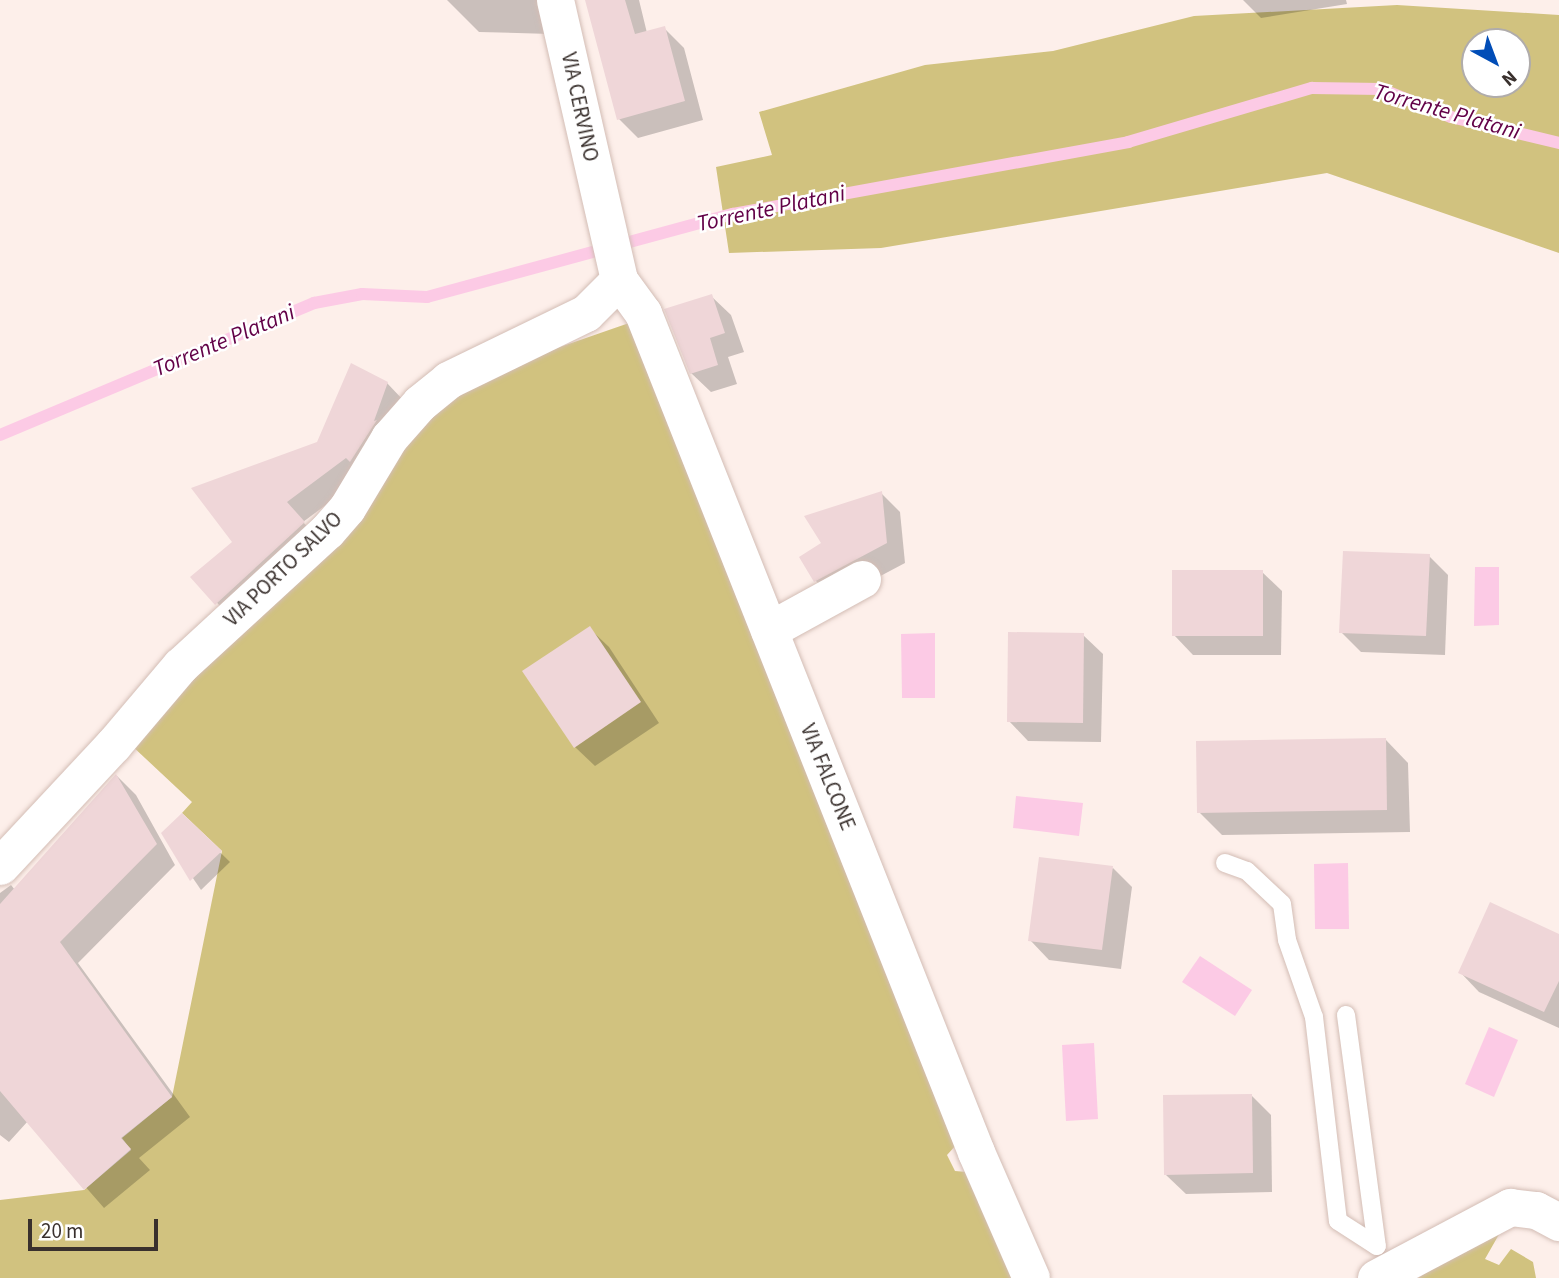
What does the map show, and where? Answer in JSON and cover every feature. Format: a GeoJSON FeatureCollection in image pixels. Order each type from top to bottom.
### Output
{"type":"FeatureCollection","features":[{"type":"Feature","properties":{"kind":"street","name":"VIA CERVINO"},"geometry":{"type":"LineString","coordinates":[[555,0],[619,280]]}},
{"type":"Feature","properties":{"kind":"street","name":"VIA FALCONE"},"geometry":{"type":"LineString","coordinates":[[619,280],[643,313],[976,1152],[1031,1278]]}},
{"type":"Feature","properties":{"kind":"street","name":"VIA PORTO SALVO"},"geometry":{"type":"LineString","coordinates":[[0,866],[113,746],[180,666],[327,531],[347,508],[389,438],[420,402],[460,374],[586,313],[619,280]]}},
{"type":"Feature","properties":{"kind":"street"},"geometry":{"type":"LineString","coordinates":[[769,630],[862,579]]}},
{"type":"Feature","properties":{"kind":"street"},"geometry":{"type":"LineString","coordinates":[[1376,1278],[1510,1207],[1536,1210],[1559,1222]]}},
{"type":"Feature","properties":{"kind":"lane"},"geometry":{"type":"LineString","coordinates":[[1225,863],[1247,871],[1282,904],[1287,940],[1314,1017],[1338,1221],[1377,1246],[1346,1015]]}},
{"type":"Feature","properties":{"kind":"shaded area"},"geometry":{"type":"Polygon","coordinates":[[[1397,5],[1559,15],[1559,253],[1327,173],[881,248],[729,253],[716,167],[772,155],[759,112],[925,65],[1053,51],[1194,16],[1397,5]]]}},
{"type":"Feature","properties":{"kind":"shaded area"},"geometry":{"type":"Polygon","coordinates":[[[632,322],[957,1144],[947,1155],[955,1171],[967,1172],[1014,1278],[0,1278],[0,1200],[84,1190],[131,1150],[122,1138],[172,1097],[222,851],[182,813],[192,802],[130,744],[409,438],[482,374],[632,322]]]}},
{"type":"Feature","properties":{"kind":"shaded area"},"geometry":{"type":"Polygon","coordinates":[[[1475,567],[1499,567],[1499,625],[1474,626],[1475,567]]]}},
{"type":"Feature","properties":{"kind":"shaded area"},"geometry":{"type":"Polygon","coordinates":[[[935,633],[935,698],[902,698],[901,634],[935,633]]]}},
{"type":"Feature","properties":{"kind":"shaded area"},"geometry":{"type":"Polygon","coordinates":[[[1016,796],[1083,803],[1079,836],[1013,828],[1016,796]]]}},
{"type":"Feature","properties":{"kind":"shaded area"},"geometry":{"type":"Polygon","coordinates":[[[1348,863],[1349,929],[1315,929],[1314,864],[1348,863]]]}},
{"type":"Feature","properties":{"kind":"shaded area"},"geometry":{"type":"Polygon","coordinates":[[[1200,956],[1252,990],[1235,1016],[1182,982],[1200,956]]]}},
{"type":"Feature","properties":{"kind":"shaded area"},"geometry":{"type":"Polygon","coordinates":[[[1489,1027],[1518,1040],[1494,1097],[1465,1084],[1489,1027]]]}},
{"type":"Feature","properties":{"kind":"shaded area"},"geometry":{"type":"Polygon","coordinates":[[[1094,1043],[1098,1119],[1066,1121],[1062,1045],[1094,1043]]]}},
{"type":"Feature","properties":{"kind":"shaded area"},"geometry":{"type":"Polygon","coordinates":[[[1506,1222],[1485,1259],[1499,1265],[1511,1249],[1533,1262],[1536,1278],[1418,1278],[1506,1222]]]}},
{"type":"Feature","properties":{"kind":"building"},"geometry":{"type":"Polygon","coordinates":[[[585,0],[625,0],[635,34],[665,26],[685,101],[617,120],[585,0]]]}},
{"type":"Feature","properties":{"kind":"building"},"geometry":{"type":"Polygon","coordinates":[[[712,294],[725,333],[710,338],[718,365],[690,374],[664,309],[712,294]]]}},
{"type":"Feature","properties":{"kind":"building"},"geometry":{"type":"Polygon","coordinates":[[[351,363],[388,382],[374,421],[377,420],[350,462],[346,458],[287,502],[305,522],[215,605],[190,577],[232,542],[191,488],[317,442],[351,363]]]}},
{"type":"Feature","properties":{"kind":"building"},"geometry":{"type":"Polygon","coordinates":[[[882,491],[887,543],[814,582],[799,557],[821,543],[804,516],[882,491]]]}},
{"type":"Feature","properties":{"kind":"building"},"geometry":{"type":"Polygon","coordinates":[[[1343,551],[1430,554],[1426,636],[1339,633],[1343,551]]]}},
{"type":"Feature","properties":{"kind":"building"},"geometry":{"type":"Polygon","coordinates":[[[1172,570],[1263,570],[1263,636],[1172,636],[1172,570]]]}},
{"type":"Feature","properties":{"kind":"building"},"geometry":{"type":"Polygon","coordinates":[[[590,626],[641,702],[574,748],[522,671],[590,626]]]}},
{"type":"Feature","properties":{"kind":"building"},"geometry":{"type":"Polygon","coordinates":[[[1008,632],[1084,633],[1083,723],[1007,722],[1008,632]]]}},
{"type":"Feature","properties":{"kind":"building"},"geometry":{"type":"Polygon","coordinates":[[[1386,738],[1387,810],[1197,813],[1196,741],[1386,738]]]}},
{"type":"Feature","properties":{"kind":"building"},"geometry":{"type":"Polygon","coordinates":[[[116,774],[157,844],[60,942],[172,1097],[121,1138],[131,1149],[84,1190],[0,1091],[0,904],[116,774]]]}},
{"type":"Feature","properties":{"kind":"building"},"geometry":{"type":"Polygon","coordinates":[[[182,813],[222,851],[190,881],[161,833],[182,813]]]}},
{"type":"Feature","properties":{"kind":"building"},"geometry":{"type":"Polygon","coordinates":[[[1039,857],[1113,866],[1102,950],[1028,941],[1039,857]]]}},
{"type":"Feature","properties":{"kind":"building"},"geometry":{"type":"Polygon","coordinates":[[[1490,902],[1559,934],[1559,981],[1544,1012],[1458,973],[1490,902]]]}},
{"type":"Feature","properties":{"kind":"building"},"geometry":{"type":"Polygon","coordinates":[[[1252,1094],[1253,1173],[1164,1175],[1163,1095],[1252,1094]]]}},
{"type":"Feature","properties":{"kind":"waterway","name":"Torrente Platani"},"geometry":{"type":"LineString","coordinates":[[0,435],[314,303],[362,294],[427,297],[733,214],[1128,142],[1312,88],[1381,89],[1451,117],[1559,143]]}}]}
